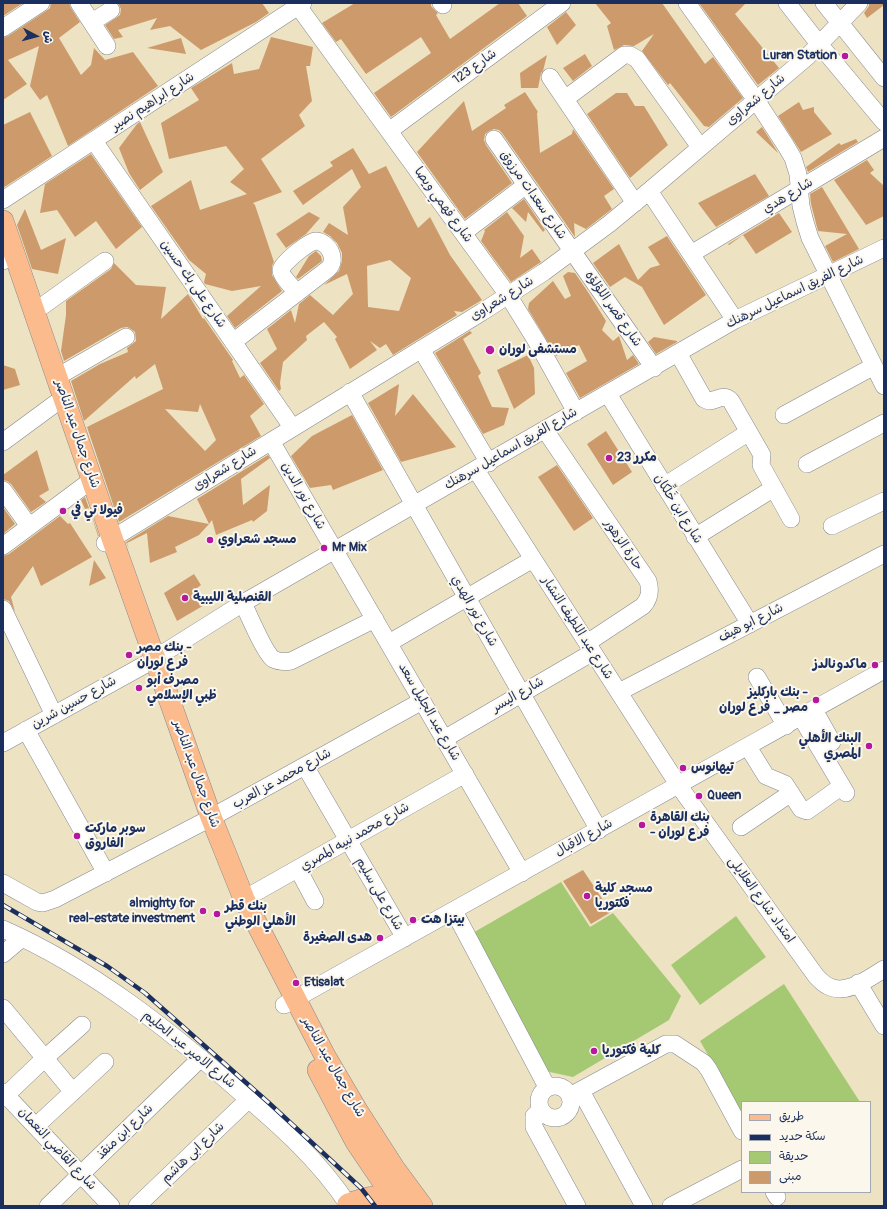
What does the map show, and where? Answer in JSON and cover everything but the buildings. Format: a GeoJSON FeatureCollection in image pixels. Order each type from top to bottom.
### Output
{"type":"FeatureCollection","features":[{"type":"Feature","properties":{"kind":"main road","name":"شارع جمال عبد الناصر"},"geometry":{"type":"LineString","coordinates":[[3,222],[7,256],[56,403],[85,484],[109,540]]}},
{"type":"Feature","properties":{"kind":"main road","name":"شارع جمال عبد الناصر"},"geometry":{"type":"LineString","coordinates":[[7,256],[34,312],[57,377],[109,540],[150,661],[236,900],[289,1002],[325,1056],[358,1112],[379,1160],[409,1203]]}},
{"type":"Feature","properties":{"kind":"main road","name":"شارع جمال عبد الناصر"},"geometry":{"type":"LineString","coordinates":[[208,819],[289,1002]]}},
{"type":"Feature","properties":{"kind":"main road"},"geometry":{"type":"LineString","coordinates":[[348,1205],[379,1160]]}},
{"type":"Feature","properties":{"kind":"main road"},"geometry":{"type":"LineString","coordinates":[[348,1205],[376,1196],[409,1203]]}},
{"type":"Feature","properties":{"kind":"street"},"geometry":{"type":"LineString","coordinates":[[3,28],[41,3]]}},
{"type":"Feature","properties":{"kind":"street"},"geometry":{"type":"LineString","coordinates":[[79,3],[107,46]]}},
{"type":"Feature","properties":{"kind":"street","name":"شارع 123"},"geometry":{"type":"LineString","coordinates":[[389,131],[562,3]]}},
{"type":"Feature","properties":{"kind":"street"},"geometry":{"type":"LineString","coordinates":[[687,3],[756,100],[793,158],[798,174],[801,206],[810,238],[883,383]]}},
{"type":"Feature","properties":{"kind":"street"},"geometry":{"type":"LineString","coordinates":[[787,3],[884,122]]}},
{"type":"Feature","properties":{"kind":"street"},"geometry":{"type":"LineString","coordinates":[[824,3],[884,78]]}},
{"type":"Feature","properties":{"kind":"street","name":"شارع شعراوى"},"geometry":{"type":"LineString","coordinates":[[109,540],[544,272],[649,192],[819,44],[859,3]]}},
{"type":"Feature","properties":{"kind":"street","name":"شارع فهمي ويصا"},"geometry":{"type":"LineString","coordinates":[[296,5],[508,295],[576,412]]}},
{"type":"Feature","properties":{"kind":"street","name":"شارع ابراهيم نصير"},"geometry":{"type":"LineString","coordinates":[[3,200],[94,141],[296,5]]}},
{"type":"Feature","properties":{"kind":"street"},"geometry":{"type":"LineString","coordinates":[[92,22],[111,10]]}},
{"type":"Feature","properties":{"kind":"street"},"geometry":{"type":"LineString","coordinates":[[565,99],[624,55],[633,55],[700,147]]}},
{"type":"Feature","properties":{"kind":"street"},"geometry":{"type":"LineString","coordinates":[[550,77],[635,203]]}},
{"type":"Feature","properties":{"kind":"street","name":"شارع هدي"},"geometry":{"type":"LineString","coordinates":[[691,254],[884,138]]}},
{"type":"Feature","properties":{"kind":"street","name":"شارع سعدات مرزوق"},"geometry":{"type":"LineString","coordinates":[[494,139],[572,251]]}},
{"type":"Feature","properties":{"kind":"street","name":"شارع على بك حسين"},"geometry":{"type":"LineString","coordinates":[[94,141],[292,428]]}},
{"type":"Feature","properties":{"kind":"street"},"geometry":{"type":"LineString","coordinates":[[463,233],[526,185]]}},
{"type":"Feature","properties":{"kind":"street"},"geometry":{"type":"LineString","coordinates":[[649,192],[735,320]]}},
{"type":"Feature","properties":{"kind":"street","name":"شارع الفريق اسماعيل سرهنك"},"geometry":{"type":"LineString","coordinates":[[150,661],[243,603],[654,368],[735,320],[884,248]]}},
{"type":"Feature","properties":{"kind":"street","name":"شارع قصر اللؤلؤه"},"geometry":{"type":"LineString","coordinates":[[572,251],[654,368]]}},
{"type":"Feature","properties":{"kind":"street"},"geometry":{"type":"LineString","coordinates":[[34,312],[105,261]]}},
{"type":"Feature","properties":{"kind":"street"},"geometry":{"type":"LineString","coordinates":[[233,342],[297,293]]}},
{"type":"Feature","properties":{"kind":"street"},"geometry":{"type":"LineString","coordinates":[[57,377],[126,337]]}},
{"type":"Feature","properties":{"kind":"street","name":"شارع عبد اللطيف النشار"},"geometry":{"type":"LineString","coordinates":[[421,349],[482,466],[533,559],[679,786]]}},
{"type":"Feature","properties":{"kind":"street"},"geometry":{"type":"LineString","coordinates":[[678,353],[704,399],[709,401],[723,396],[729,398],[762,455],[761,465],[791,519]]}},
{"type":"Feature","properties":{"kind":"street"},"geometry":{"type":"LineString","coordinates":[[784,415],[874,366]]}},
{"type":"Feature","properties":{"kind":"street","name":"شارع نور الهدي"},"geometry":{"type":"LineString","coordinates":[[350,392],[599,830]]}},
{"type":"Feature","properties":{"kind":"street","name":"شارع ابن خَلِّكان"},"geometry":{"type":"LineString","coordinates":[[608,394],[750,624]]}},
{"type":"Feature","properties":{"kind":"street"},"geometry":{"type":"LineString","coordinates":[[3,442],[56,403]]}},
{"type":"Feature","properties":{"kind":"street"},"geometry":{"type":"LineString","coordinates":[[807,464],[884,423]]}},
{"type":"Feature","properties":{"kind":"street","name":"حارة الزهور"},"geometry":{"type":"LineString","coordinates":[[545,430],[650,586],[649,597],[643,606],[590,647]]}},
{"type":"Feature","properties":{"kind":"street"},"geometry":{"type":"LineString","coordinates":[[664,486],[749,432]]}},
{"type":"Feature","properties":{"kind":"street","name":"شارع نور الدين"},"geometry":{"type":"LineString","coordinates":[[271,441],[335,550]]}},
{"type":"Feature","properties":{"kind":"street"},"geometry":{"type":"LineString","coordinates":[[3,546],[85,484]]}},
{"type":"Feature","properties":{"kind":"street"},"geometry":{"type":"LineString","coordinates":[[696,537],[774,488]]}},
{"type":"Feature","properties":{"kind":"street"},"geometry":{"type":"LineString","coordinates":[[3,490],[29,526]]}},
{"type":"Feature","properties":{"kind":"street"},"geometry":{"type":"LineString","coordinates":[[832,526],[884,501]]}},
{"type":"Feature","properties":{"kind":"street","name":"شارع عبد الجليل سعد"},"geometry":{"type":"LineString","coordinates":[[335,550],[522,873]]}},
{"type":"Feature","properties":{"kind":"street","name":"شارع ابو هيف"},"geometry":{"type":"LineString","coordinates":[[619,692],[884,554]]}},
{"type":"Feature","properties":{"kind":"street"},"geometry":{"type":"LineString","coordinates":[[389,643],[533,559]]}},
{"type":"Feature","properties":{"kind":"street"},"geometry":{"type":"LineString","coordinates":[[243,603],[268,654],[278,661],[291,661],[375,619]]}},
{"type":"Feature","properties":{"kind":"street"},"geometry":{"type":"LineString","coordinates":[[3,609],[54,714]]}},
{"type":"Feature","properties":{"kind":"street","name":"شارع اليسر"},"geometry":{"type":"LineString","coordinates":[[444,738],[521,694],[590,647]]}},
{"type":"Feature","properties":{"kind":"street","name":"شارع حسين شرين"},"geometry":{"type":"LineString","coordinates":[[3,742],[150,661]]}},
{"type":"Feature","properties":{"kind":"street","name":"شارع الاقبال"},"geometry":{"type":"LineString","coordinates":[[289,1002],[807,714],[882,675]]}},
{"type":"Feature","properties":{"kind":"street"},"geometry":{"type":"LineString","coordinates":[[756,677],[786,726]]}},
{"type":"Feature","properties":{"kind":"street","name":"شارع محمد عز العرب"},"geometry":{"type":"LineString","coordinates":[[3,883],[37,902],[43,903],[55,899],[208,819],[422,701]]}},
{"type":"Feature","properties":{"kind":"street"},"geometry":{"type":"LineString","coordinates":[[807,714],[832,742]]}},
{"type":"Feature","properties":{"kind":"street"},"geometry":{"type":"LineString","coordinates":[[748,747],[766,776],[781,781],[785,784],[801,809],[807,811],[844,790],[807,714]]}},
{"type":"Feature","properties":{"kind":"street"},"geometry":{"type":"LineString","coordinates":[[26,730],[106,873]]}},
{"type":"Feature","properties":{"kind":"street","name":"شارع على سليم"},"geometry":{"type":"LineString","coordinates":[[305,766],[405,938]]}},
{"type":"Feature","properties":{"kind":"street","name":"شارع محمد نبيه المصري"},"geometry":{"type":"LineString","coordinates":[[244,899],[465,774]]}},
{"type":"Feature","properties":{"kind":"street","name":"امتداد شارع العلايلى"},"geometry":{"type":"LineString","coordinates":[[679,786],[816,976],[828,986],[839,989],[847,988],[884,970]]}},
{"type":"Feature","properties":{"kind":"street"},"geometry":{"type":"LineString","coordinates":[[741,827],[791,793]]}},
{"type":"Feature","properties":{"kind":"street"},"geometry":{"type":"LineString","coordinates":[[298,869],[315,901]]}},
{"type":"Feature","properties":{"kind":"street"},"geometry":{"type":"LineString","coordinates":[[454,911],[547,1087]]}},
{"type":"Feature","properties":{"kind":"street","name":"شارع الامير عبد الحليم"},"geometry":{"type":"LineString","coordinates":[[3,929],[59,958],[114,991],[201,1058],[284,1131],[325,1172],[348,1205]]}},
{"type":"Feature","properties":{"kind":"street"},"geometry":{"type":"LineString","coordinates":[[3,954],[22,938]]}},
{"type":"Feature","properties":{"kind":"street"},"geometry":{"type":"LineString","coordinates":[[858,983],[884,1026]]}},
{"type":"Feature","properties":{"kind":"street"},"geometry":{"type":"LineString","coordinates":[[3,1008],[73,1092]]}},
{"type":"Feature","properties":{"kind":"street"},"geometry":{"type":"LineString","coordinates":[[4,1095],[82,1025]]}},
{"type":"Feature","properties":{"kind":"street"},"geometry":{"type":"LineString","coordinates":[[644,1206],[576,1094],[556,1085],[547,1087],[539,1097],[538,1102],[540,1110],[546,1116],[553,1118],[561,1117],[568,1112],[576,1094],[666,1044],[674,1044],[699,1059],[709,1070],[741,1129]]}},
{"type":"Feature","properties":{"kind":"street","name":"شارع ابن منقذ"},"geometry":{"type":"LineString","coordinates":[[48,1206],[201,1058]]}},
{"type":"Feature","properties":{"kind":"street"},"geometry":{"type":"LineString","coordinates":[[36,1126],[105,1062]]}},
{"type":"Feature","properties":{"kind":"street","name":"شارع القاضي النعمان"},"geometry":{"type":"LineString","coordinates":[[4,1095],[36,1126],[111,1206]]}},
{"type":"Feature","properties":{"kind":"street","name":"شارع ابى هاشم"},"geometry":{"type":"LineString","coordinates":[[137,1206],[249,1099]]}},
{"type":"Feature","properties":{"kind":"street"},"geometry":{"type":"LineString","coordinates":[[540,1110],[534,1116],[534,1127],[577,1206]]}},
{"type":"Feature","properties":{"kind":"street"},"geometry":{"type":"LineString","coordinates":[[671,1206],[741,1170]]}},
{"type":"Feature","properties":{"kind":"green space"},"geometry":{"type":"Polygon","coordinates":[[[561,882],[590,927],[613,913],[681,996],[669,1020],[573,1077],[545,1071],[471,934],[561,882]]]}},
{"type":"Feature","properties":{"kind":"green space"},"geometry":{"type":"Polygon","coordinates":[[[736,916],[766,957],[700,1005],[671,965],[736,916]]]}},
{"type":"Feature","properties":{"kind":"green space"},"geometry":{"type":"Polygon","coordinates":[[[784,984],[859,1101],[741,1101],[741,1112],[700,1041],[784,984]]]}},
{"type":"Feature","properties":{"kind":"railway"},"geometry":{"type":"LineString","coordinates":[[3,905],[107,966],[145,993],[269,1103],[361,1188],[375,1206]]}},
{"type":"Feature","properties":{"kind":"place","name":"Luran Station"},"geometry":{"type":"Point","coordinates":[845,56]}},
{"type":"Feature","properties":{"kind":"place","name":"مستشفى لوران"},"geometry":{"type":"Point","coordinates":[490,350]}},
{"type":"Feature","properties":{"kind":"place","name":"23 مكرر"},"geometry":{"type":"Point","coordinates":[609,458]}},
{"type":"Feature","properties":{"kind":"place","name":"فيولا تي في"},"geometry":{"type":"Point","coordinates":[63,511]}},
{"type":"Feature","properties":{"kind":"place","name":"مسجد شعراوي"},"geometry":{"type":"Point","coordinates":[210,540]}},
{"type":"Feature","properties":{"kind":"place","name":"Mr Mix"},"geometry":{"type":"Point","coordinates":[324,548]}},
{"type":"Feature","properties":{"kind":"place","name":"القنصلية الليبية"},"geometry":{"type":"Point","coordinates":[185,598]}},
{"type":"Feature","properties":{"kind":"place","name":"بنك مصر - فرع لوران"},"geometry":{"type":"Point","coordinates":[129,655]}},
{"type":"Feature","properties":{"kind":"place","name":"ماكدونالدز"},"geometry":{"type":"Point","coordinates":[875,665]}},
{"type":"Feature","properties":{"kind":"place","name":"مصرف أبو ظبي الإسلامي"},"geometry":{"type":"Point","coordinates":[139,688]}},
{"type":"Feature","properties":{"kind":"place","name":"بنك باركليز - مصر _ فرع لوران"},"geometry":{"type":"Point","coordinates":[816,700]}},
{"type":"Feature","properties":{"kind":"place","name":"البنك الأهلي المصري"},"geometry":{"type":"Point","coordinates":[869,746]}},
{"type":"Feature","properties":{"kind":"place","name":"تيهانوس"},"geometry":{"type":"Point","coordinates":[683,768]}},
{"type":"Feature","properties":{"kind":"place","name":"Queen"},"geometry":{"type":"Point","coordinates":[699,796]}},
{"type":"Feature","properties":{"kind":"place","name":"بنك القاهرة - فرع لوران"},"geometry":{"type":"Point","coordinates":[642,825]}},
{"type":"Feature","properties":{"kind":"place","name":"سوبر ماركت الفاروق"},"geometry":{"type":"Point","coordinates":[77,836]}},
{"type":"Feature","properties":{"kind":"place","name":"مسجد كلية فكتوريا"},"geometry":{"type":"Point","coordinates":[587,896]}},
{"type":"Feature","properties":{"kind":"place","name":"almighty for real-estate investment"},"geometry":{"type":"Point","coordinates":[203,911]}},
{"type":"Feature","properties":{"kind":"place","name":"بنك قطر الأهلي الوطني"},"geometry":{"type":"Point","coordinates":[217,914]}},
{"type":"Feature","properties":{"kind":"place","name":"بيتزا هت"},"geometry":{"type":"Point","coordinates":[413,920]}},
{"type":"Feature","properties":{"kind":"place","name":"هدى الصغيرة"},"geometry":{"type":"Point","coordinates":[380,938]}},
{"type":"Feature","properties":{"kind":"place","name":"Etisalat"},"geometry":{"type":"Point","coordinates":[296,983]}},
{"type":"Feature","properties":{"kind":"place","name":"كلية فكتوريا"},"geometry":{"type":"Point","coordinates":[594,1051]}}]}
